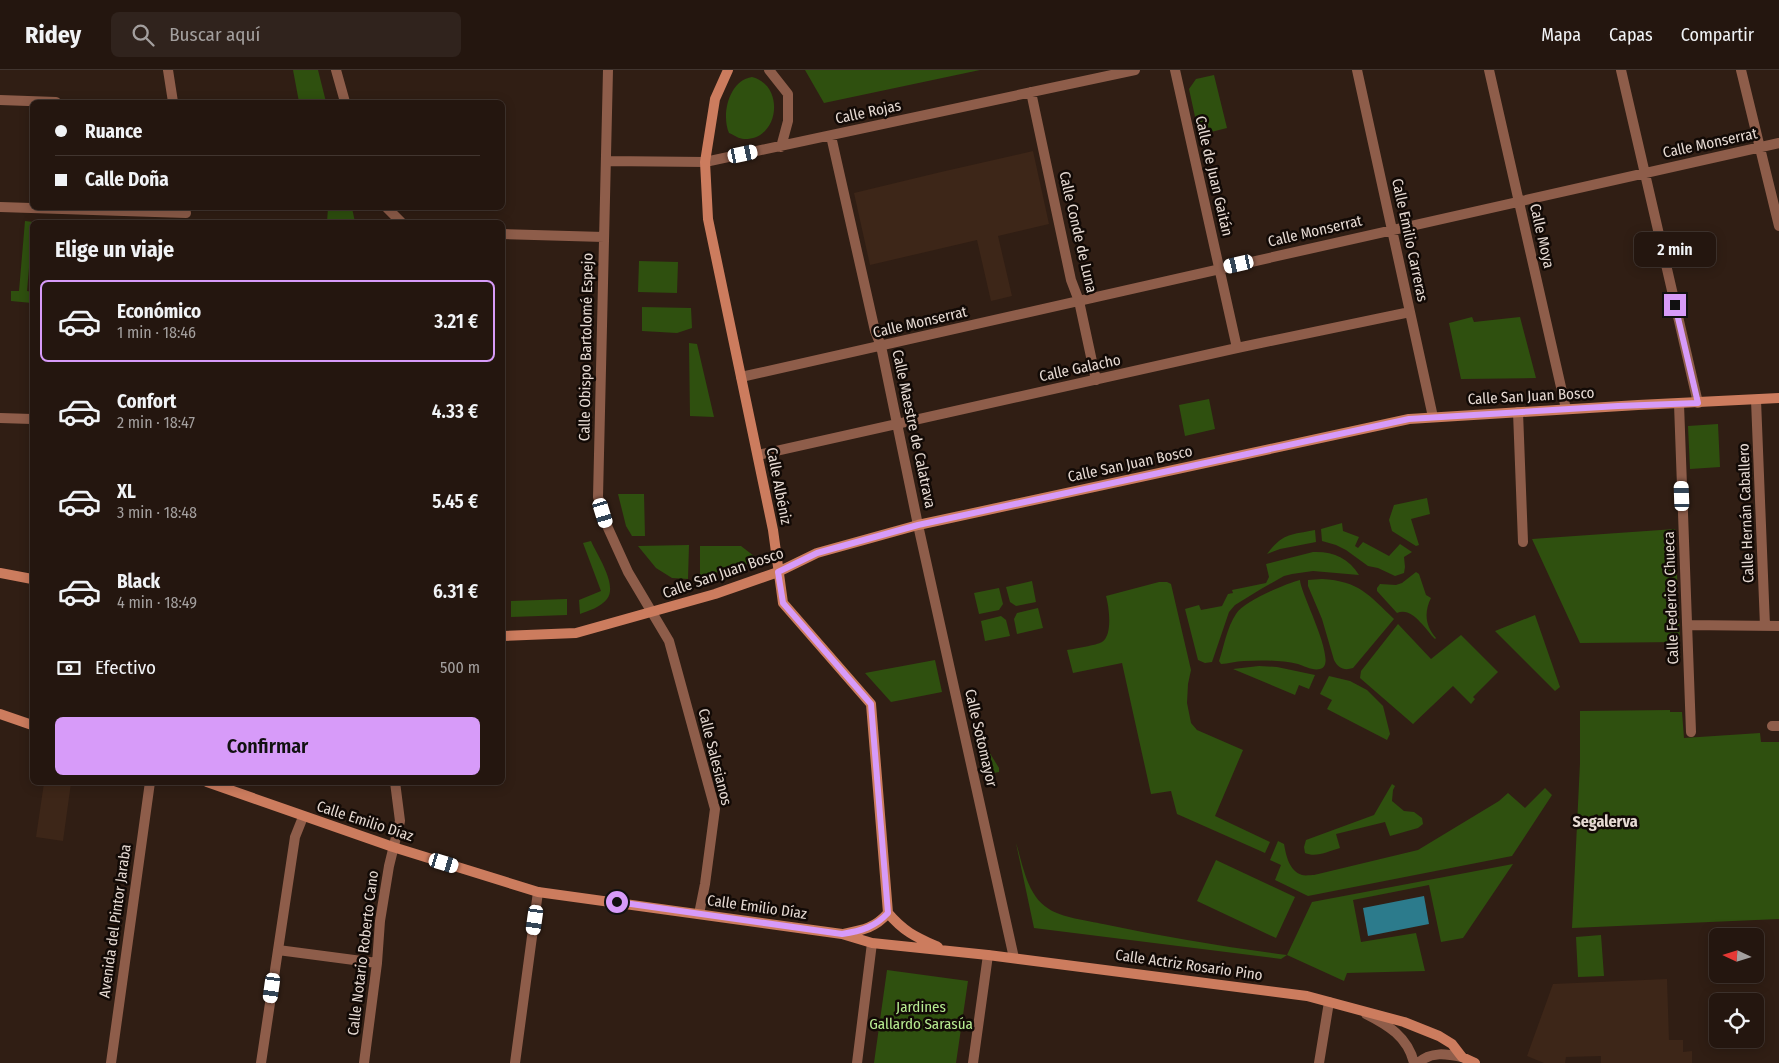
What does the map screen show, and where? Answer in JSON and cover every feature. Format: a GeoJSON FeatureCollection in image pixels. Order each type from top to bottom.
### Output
{"type":"FeatureCollection","features":[{"type":"Feature","properties":{"kind":"main road","name":"Calle Albéniz"},"geometry":{"type":"LineString","coordinates":[[728,70],[715,98],[705,162],[708,219],[773,530],[783,603],[871,704],[888,913]]}},
{"type":"Feature","properties":{"kind":"main road","name":"Calle San Juan Bosco"},"geometry":{"type":"LineString","coordinates":[[505,636],[576,633],[715,594],[778,572],[817,553],[918,525],[1399,421],[1433,416],[1779,398]]}},
{"type":"Feature","properties":{"kind":"main road"},"geometry":{"type":"LineString","coordinates":[[0,573],[30,579]]}},
{"type":"Feature","properties":{"kind":"main road"},"geometry":{"type":"LineString","coordinates":[[1,717],[30,724]]}},
{"type":"Feature","properties":{"kind":"main road","name":"Calle Emilio Díaz"},"geometry":{"type":"LineString","coordinates":[[215,785],[303,817],[538,892],[842,934],[872,943],[914,949],[945,950],[1014,958]]}},
{"type":"Feature","properties":{"kind":"main road","name":"Calle Emilio Díaz"},"geometry":{"type":"LineString","coordinates":[[842,934],[861,931],[879,923],[888,913],[900,927],[918,938],[945,950]]}},
{"type":"Feature","properties":{"kind":"main road","name":"Calle Actriz Rosario Pino"},"geometry":{"type":"LineString","coordinates":[[1014,958],[1307,996],[1358,1011],[1396,1019],[1439,1036],[1452,1044],[1462,1057],[1476,1063]]}},
{"type":"Feature","properties":{"kind":"street"},"geometry":{"type":"LineString","coordinates":[[168,70],[173,100]]}},
{"type":"Feature","properties":{"kind":"street"},"geometry":{"type":"LineString","coordinates":[[336,70],[344,100]]}},
{"type":"Feature","properties":{"kind":"street","name":"Calle Obispo Bartolomé Espejo"},"geometry":{"type":"LineString","coordinates":[[608,70],[598,497],[608,528],[628,572],[653,612]]}},
{"type":"Feature","properties":{"kind":"street"},"geometry":{"type":"LineString","coordinates":[[769,70],[788,94],[788,121],[781,147]]}},
{"type":"Feature","properties":{"kind":"street","name":"Calle Rojas"},"geometry":{"type":"LineString","coordinates":[[606,161],[705,162],[1134,70]]}},
{"type":"Feature","properties":{"kind":"street","name":"Calle de Juan Gaitán"},"geometry":{"type":"LineString","coordinates":[[1175,70],[1237,348]]}},
{"type":"Feature","properties":{"kind":"street","name":"Calle Emilio Carreras"},"geometry":{"type":"LineString","coordinates":[[1357,70],[1433,416]]}},
{"type":"Feature","properties":{"kind":"street","name":"Calle Moya"},"geometry":{"type":"LineString","coordinates":[[1489,70],[1566,409]]}},
{"type":"Feature","properties":{"kind":"street"},"geometry":{"type":"LineString","coordinates":[[1621,70],[1698,403]]}},
{"type":"Feature","properties":{"kind":"street"},"geometry":{"type":"LineString","coordinates":[[1742,70],[1779,226]]}},
{"type":"Feature","properties":{"kind":"street","name":"Calle Conde de Luna"},"geometry":{"type":"LineString","coordinates":[[1031,92],[1071,280],[1079,301],[1096,380]]}},
{"type":"Feature","properties":{"kind":"street"},"geometry":{"type":"LineString","coordinates":[[0,100],[30,101]]}},
{"type":"Feature","properties":{"kind":"street","name":"Calle Maestre de Calatrava"},"geometry":{"type":"LineString","coordinates":[[831,136],[875,331],[881,346],[918,525]]}},
{"type":"Feature","properties":{"kind":"street","name":"Calle Monserrat"},"geometry":{"type":"LineString","coordinates":[[741,377],[1779,143]]}},
{"type":"Feature","properties":{"kind":"street"},"geometry":{"type":"LineString","coordinates":[[0,207],[30,208]]}},
{"type":"Feature","properties":{"kind":"street"},"geometry":{"type":"LineString","coordinates":[[80,210],[186,214]]}},
{"type":"Feature","properties":{"kind":"street"},"geometry":{"type":"LineString","coordinates":[[389,210],[399,220]]}},
{"type":"Feature","properties":{"kind":"street"},"geometry":{"type":"LineString","coordinates":[[505,234],[604,237]]}},
{"type":"Feature","properties":{"kind":"street","name":"Calle Galacho"},"geometry":{"type":"LineString","coordinates":[[758,455],[1237,348],[1410,312]]}},
{"type":"Feature","properties":{"kind":"street","name":"Calle Hernán Caballero"},"geometry":{"type":"LineString","coordinates":[[1756,400],[1765,626]]}},
{"type":"Feature","properties":{"kind":"street","name":"Calle Federico Chueca"},"geometry":{"type":"LineString","coordinates":[[1679,404],[1691,732]]}},
{"type":"Feature","properties":{"kind":"street"},"geometry":{"type":"LineString","coordinates":[[1518,412],[1524,542]]}},
{"type":"Feature","properties":{"kind":"street"},"geometry":{"type":"LineString","coordinates":[[0,418],[30,419]]}},
{"type":"Feature","properties":{"kind":"street","name":"Calle Sotomayor"},"geometry":{"type":"LineString","coordinates":[[918,525],[1014,958]]}},
{"type":"Feature","properties":{"kind":"street","name":"Calle Salesianos"},"geometry":{"type":"LineString","coordinates":[[653,612],[669,641],[715,808],[699,914]]}},
{"type":"Feature","properties":{"kind":"street"},"geometry":{"type":"LineString","coordinates":[[1687,625],[1779,626]]}},
{"type":"Feature","properties":{"kind":"street","name":"Avenida del Pintor Jaraba"},"geometry":{"type":"LineString","coordinates":[[111,1063],[150,785]]}},
{"type":"Feature","properties":{"kind":"street","name":"Calle Notario Roberto Cano"},"geometry":{"type":"LineString","coordinates":[[364,1063],[380,921],[400,816],[395,785]]}},
{"type":"Feature","properties":{"kind":"street"},"geometry":{"type":"LineString","coordinates":[[261,1063],[295,837],[303,817]]}},
{"type":"Feature","properties":{"kind":"street"},"geometry":{"type":"LineString","coordinates":[[515,1063],[538,892]]}},
{"type":"Feature","properties":{"kind":"street"},"geometry":{"type":"LineString","coordinates":[[857,1063],[872,943]]}},
{"type":"Feature","properties":{"kind":"street"},"geometry":{"type":"LineString","coordinates":[[278,950],[376,963]]}},
{"type":"Feature","properties":{"kind":"street"},"geometry":{"type":"LineString","coordinates":[[973,1063],[988,955]]}},
{"type":"Feature","properties":{"kind":"street"},"geometry":{"type":"LineString","coordinates":[[1319,1063],[1329,1002]]}},
{"type":"Feature","properties":{"kind":"street","name":"Calle Actriz Rosario Pino"},"geometry":{"type":"LineString","coordinates":[[1358,1011],[1394,1031],[1404,1041],[1414,1063]]}},
{"type":"Feature","properties":{"kind":"street","name":"Calle Actriz Rosario Pino"},"geometry":{"type":"LineString","coordinates":[[1418,1063],[1424,1058],[1440,1054],[1462,1057]]}},
{"type":"Feature","properties":{"kind":"shaded area"},"geometry":{"type":"Polygon","coordinates":[[[1033,151],[1049,224],[998,236],[1012,296],[991,301],[977,240],[870,265],[854,193],[1033,151]]]}},
{"type":"Feature","properties":{"kind":"shaded area"},"geometry":{"type":"Polygon","coordinates":[[[44,785],[71,785],[63,841],[36,837],[44,785]]]}},
{"type":"Feature","properties":{"kind":"shaded area"},"geometry":{"type":"Polygon","coordinates":[[[1667,979],[1669,1040],[1683,1040],[1683,1052],[1692,1051],[1692,1063],[1601,1063],[1601,1056],[1566,1057],[1565,1063],[1544,1063],[1527,1056],[1553,984],[1667,979]]]}},
{"type":"Feature","properties":{"kind":"green space"},"geometry":{"type":"Polygon","coordinates":[[[293,70],[318,70],[326,100],[299,100],[293,70]]]}},
{"type":"Feature","properties":{"kind":"green space"},"geometry":{"type":"Polygon","coordinates":[[[805,70],[980,70],[824,103],[805,70]]]}},
{"type":"Feature","properties":{"kind":"green space"},"geometry":{"type":"Polygon","coordinates":[[[1214,75],[1227,128],[1199,135],[1189,89],[1196,79],[1214,75]]]}},
{"type":"Feature","properties":{"kind":"green space"},"geometry":{"type":"Polygon","coordinates":[[[752,77],[763,82],[770,90],[774,111],[771,122],[765,131],[756,137],[742,139],[729,133],[726,117],[727,108],[729,99],[738,84],[752,77]]]}},
{"type":"Feature","properties":{"kind":"green space"},"geometry":{"type":"Polygon","coordinates":[[[328,210],[352,210],[355,220],[327,220],[328,210]]]}},
{"type":"Feature","properties":{"kind":"green space"},"geometry":{"type":"Polygon","coordinates":[[[25,221],[30,222],[30,256],[27,291],[30,292],[30,303],[11,301],[11,291],[19,291],[25,221]]]}},
{"type":"Feature","properties":{"kind":"green space"},"geometry":{"type":"Polygon","coordinates":[[[639,261],[678,262],[677,293],[638,292],[639,261]]]}},
{"type":"Feature","properties":{"kind":"green space"},"geometry":{"type":"Polygon","coordinates":[[[642,307],[691,308],[692,328],[677,333],[642,331],[642,307]]]}},
{"type":"Feature","properties":{"kind":"green space"},"geometry":{"type":"Polygon","coordinates":[[[1472,317],[1474,322],[1520,317],[1536,378],[1461,379],[1449,323],[1472,317]]]}},
{"type":"Feature","properties":{"kind":"green space"},"geometry":{"type":"Polygon","coordinates":[[[689,343],[697,344],[714,417],[690,416],[689,343]]]}},
{"type":"Feature","properties":{"kind":"green space"},"geometry":{"type":"Polygon","coordinates":[[[1209,399],[1215,429],[1185,436],[1179,405],[1209,399]]]}},
{"type":"Feature","properties":{"kind":"green space"},"geometry":{"type":"Polygon","coordinates":[[[1718,424],[1720,467],[1690,469],[1688,426],[1718,424]]]}},
{"type":"Feature","properties":{"kind":"green space"},"geometry":{"type":"Polygon","coordinates":[[[618,494],[644,494],[645,536],[632,536],[626,526],[618,494]]]}},
{"type":"Feature","properties":{"kind":"green space"},"geometry":{"type":"Polygon","coordinates":[[[1427,498],[1430,514],[1411,519],[1419,545],[1416,546],[1392,531],[1389,520],[1394,505],[1427,498]]]}},
{"type":"Feature","properties":{"kind":"green space"},"geometry":{"type":"Polygon","coordinates":[[[1342,523],[1343,531],[1359,537],[1355,546],[1358,548],[1363,542],[1389,556],[1400,544],[1412,552],[1404,557],[1404,573],[1395,576],[1378,568],[1368,566],[1346,550],[1322,541],[1321,529],[1342,523]]]}},
{"type":"Feature","properties":{"kind":"green space"},"geometry":{"type":"Polygon","coordinates":[[[1675,529],[1680,642],[1580,643],[1532,539],[1675,529]]]}},
{"type":"Feature","properties":{"kind":"green space"},"geometry":{"type":"Polygon","coordinates":[[[1315,530],[1316,542],[1280,549],[1267,554],[1283,538],[1315,530]]]}},
{"type":"Feature","properties":{"kind":"green space"},"geometry":{"type":"Polygon","coordinates":[[[591,541],[608,578],[610,593],[601,604],[580,614],[579,600],[601,591],[583,543],[591,541]]]}},
{"type":"Feature","properties":{"kind":"green space"},"geometry":{"type":"Polygon","coordinates":[[[689,545],[688,579],[672,578],[656,568],[638,546],[689,545]]]}},
{"type":"Feature","properties":{"kind":"green space"},"geometry":{"type":"Polygon","coordinates":[[[700,546],[741,546],[754,556],[751,563],[700,577],[700,546]]]}},
{"type":"Feature","properties":{"kind":"green space"},"geometry":{"type":"Polygon","coordinates":[[[1313,552],[1333,554],[1345,560],[1359,575],[1313,571],[1284,576],[1235,605],[1229,612],[1212,662],[1205,663],[1198,660],[1185,609],[1199,605],[1201,610],[1222,606],[1228,594],[1233,593],[1232,590],[1266,583],[1269,577],[1266,564],[1313,552]]]}},
{"type":"Feature","properties":{"kind":"green space"},"geometry":{"type":"Polygon","coordinates":[[[1416,572],[1419,574],[1426,595],[1431,598],[1427,608],[1427,619],[1435,639],[1413,616],[1403,612],[1397,613],[1377,591],[1380,584],[1396,585],[1402,583],[1416,572]]]}},
{"type":"Feature","properties":{"kind":"green space"},"geometry":{"type":"Polygon","coordinates":[[[1300,580],[1318,628],[1325,656],[1325,665],[1320,669],[1312,669],[1298,664],[1271,661],[1241,661],[1221,664],[1219,661],[1228,631],[1240,609],[1265,594],[1300,580]]]}},
{"type":"Feature","properties":{"kind":"green space"},"geometry":{"type":"Polygon","coordinates":[[[1308,580],[1335,580],[1363,591],[1394,619],[1353,668],[1342,668],[1334,660],[1322,619],[1308,586],[1308,580]]]}},
{"type":"Feature","properties":{"kind":"green space"},"geometry":{"type":"Polygon","coordinates":[[[1032,581],[1036,602],[1016,606],[1010,602],[1006,587],[1032,581]]]}},
{"type":"Feature","properties":{"kind":"green space"},"geometry":{"type":"Polygon","coordinates":[[[1159,582],[1171,584],[1191,670],[1187,703],[1191,723],[1197,730],[1243,750],[1215,816],[1270,842],[1265,853],[1177,814],[1171,791],[1151,794],[1122,663],[1073,673],[1067,650],[1102,642],[1108,633],[1109,614],[1106,596],[1159,582]]]}},
{"type":"Feature","properties":{"kind":"green space"},"geometry":{"type":"Polygon","coordinates":[[[999,588],[1003,604],[999,610],[979,614],[974,593],[999,588]]]}},
{"type":"Feature","properties":{"kind":"green space"},"geometry":{"type":"Polygon","coordinates":[[[567,599],[567,615],[511,617],[511,601],[567,599]]]}},
{"type":"Feature","properties":{"kind":"green space"},"geometry":{"type":"Polygon","coordinates":[[[1038,608],[1043,628],[1017,634],[1014,619],[1017,613],[1038,608]]]}},
{"type":"Feature","properties":{"kind":"green space"},"geometry":{"type":"Polygon","coordinates":[[[1535,615],[1560,687],[1555,691],[1495,631],[1535,615]]]}},
{"type":"Feature","properties":{"kind":"green space"},"geometry":{"type":"Polygon","coordinates":[[[1001,616],[1006,620],[1010,636],[985,641],[981,621],[1001,616]]]}},
{"type":"Feature","properties":{"kind":"green space"},"geometry":{"type":"Polygon","coordinates":[[[1398,624],[1431,659],[1461,635],[1498,672],[1473,697],[1475,699],[1471,704],[1453,686],[1413,724],[1360,678],[1361,671],[1398,624]]]}},
{"type":"Feature","properties":{"kind":"green space"},"geometry":{"type":"Polygon","coordinates":[[[935,660],[942,692],[891,702],[865,673],[935,660]]]}},
{"type":"Feature","properties":{"kind":"green space"},"geometry":{"type":"Polygon","coordinates":[[[1259,666],[1277,667],[1315,675],[1309,689],[1299,685],[1295,695],[1233,669],[1259,666]]]}},
{"type":"Feature","properties":{"kind":"green space"},"geometry":{"type":"Polygon","coordinates":[[[1329,676],[1350,681],[1367,690],[1383,706],[1390,734],[1387,740],[1327,709],[1332,700],[1320,694],[1329,676]]]}},
{"type":"Feature","properties":{"kind":"green space"},"geometry":{"type":"Polygon","coordinates":[[[1670,710],[1670,712],[1682,712],[1684,738],[1760,733],[1761,742],[1779,742],[1779,919],[1572,928],[1580,763],[1580,711],[1670,710]]]}},
{"type":"Feature","properties":{"kind":"green space"},"geometry":{"type":"Polygon","coordinates":[[[983,742],[999,768],[999,772],[985,773],[980,744],[983,742]]]}},
{"type":"Feature","properties":{"kind":"green space"},"geometry":{"type":"Polygon","coordinates":[[[1392,784],[1395,786],[1392,801],[1404,811],[1414,812],[1422,818],[1423,824],[1418,828],[1390,836],[1385,822],[1336,834],[1340,848],[1314,855],[1305,853],[1306,840],[1374,815],[1392,784]]]}},
{"type":"Feature","properties":{"kind":"green space"},"geometry":{"type":"Polygon","coordinates":[[[1545,788],[1552,795],[1512,856],[1308,896],[1275,880],[1281,865],[1270,860],[1278,841],[1284,844],[1289,862],[1294,870],[1302,875],[1314,875],[1418,850],[1499,801],[1508,793],[1525,808],[1545,788]]]}},
{"type":"Feature","properties":{"kind":"green space"},"geometry":{"type":"Polygon","coordinates":[[[1016,843],[1031,888],[1042,903],[1054,912],[1149,933],[1287,955],[1281,959],[1034,928],[1016,843]]]}},
{"type":"Feature","properties":{"kind":"green space"},"geometry":{"type":"Polygon","coordinates":[[[1216,860],[1295,897],[1276,938],[1197,901],[1216,860]]]}},
{"type":"Feature","properties":{"kind":"green space"},"geometry":{"type":"Polygon","coordinates":[[[1513,864],[1463,938],[1441,942],[1429,885],[1353,900],[1361,942],[1416,933],[1425,971],[1347,973],[1344,981],[1287,955],[1312,902],[1513,864]]]}},
{"type":"Feature","properties":{"kind":"green space"},"geometry":{"type":"Polygon","coordinates":[[[1601,935],[1604,976],[1578,977],[1576,937],[1601,935]]]}},
{"type":"Feature","properties":{"kind":"green space","name":"Jardines Gallardo Sarasúa"},"geometry":{"type":"Polygon","coordinates":[[[887,970],[968,981],[956,1063],[874,1063],[887,970]]]}},
{"type":"Feature","properties":{"kind":"water"},"geometry":{"type":"Polygon","coordinates":[[[1424,896],[1429,924],[1368,936],[1363,908],[1424,896]]]}},
{"type":"Feature","properties":{"kind":"district","name":"Segalerva"},"geometry":{"type":"Point","coordinates":[1605,821]}},
{"type":"Feature","properties":{"kind":"route"},"geometry":{"type":"LineString","coordinates":[[617,902],[842,934],[861,931],[879,923],[888,913],[871,704],[783,603],[778,572],[817,553],[918,525],[1409,419],[1433,416],[1698,403],[1675,305]]}}]}
